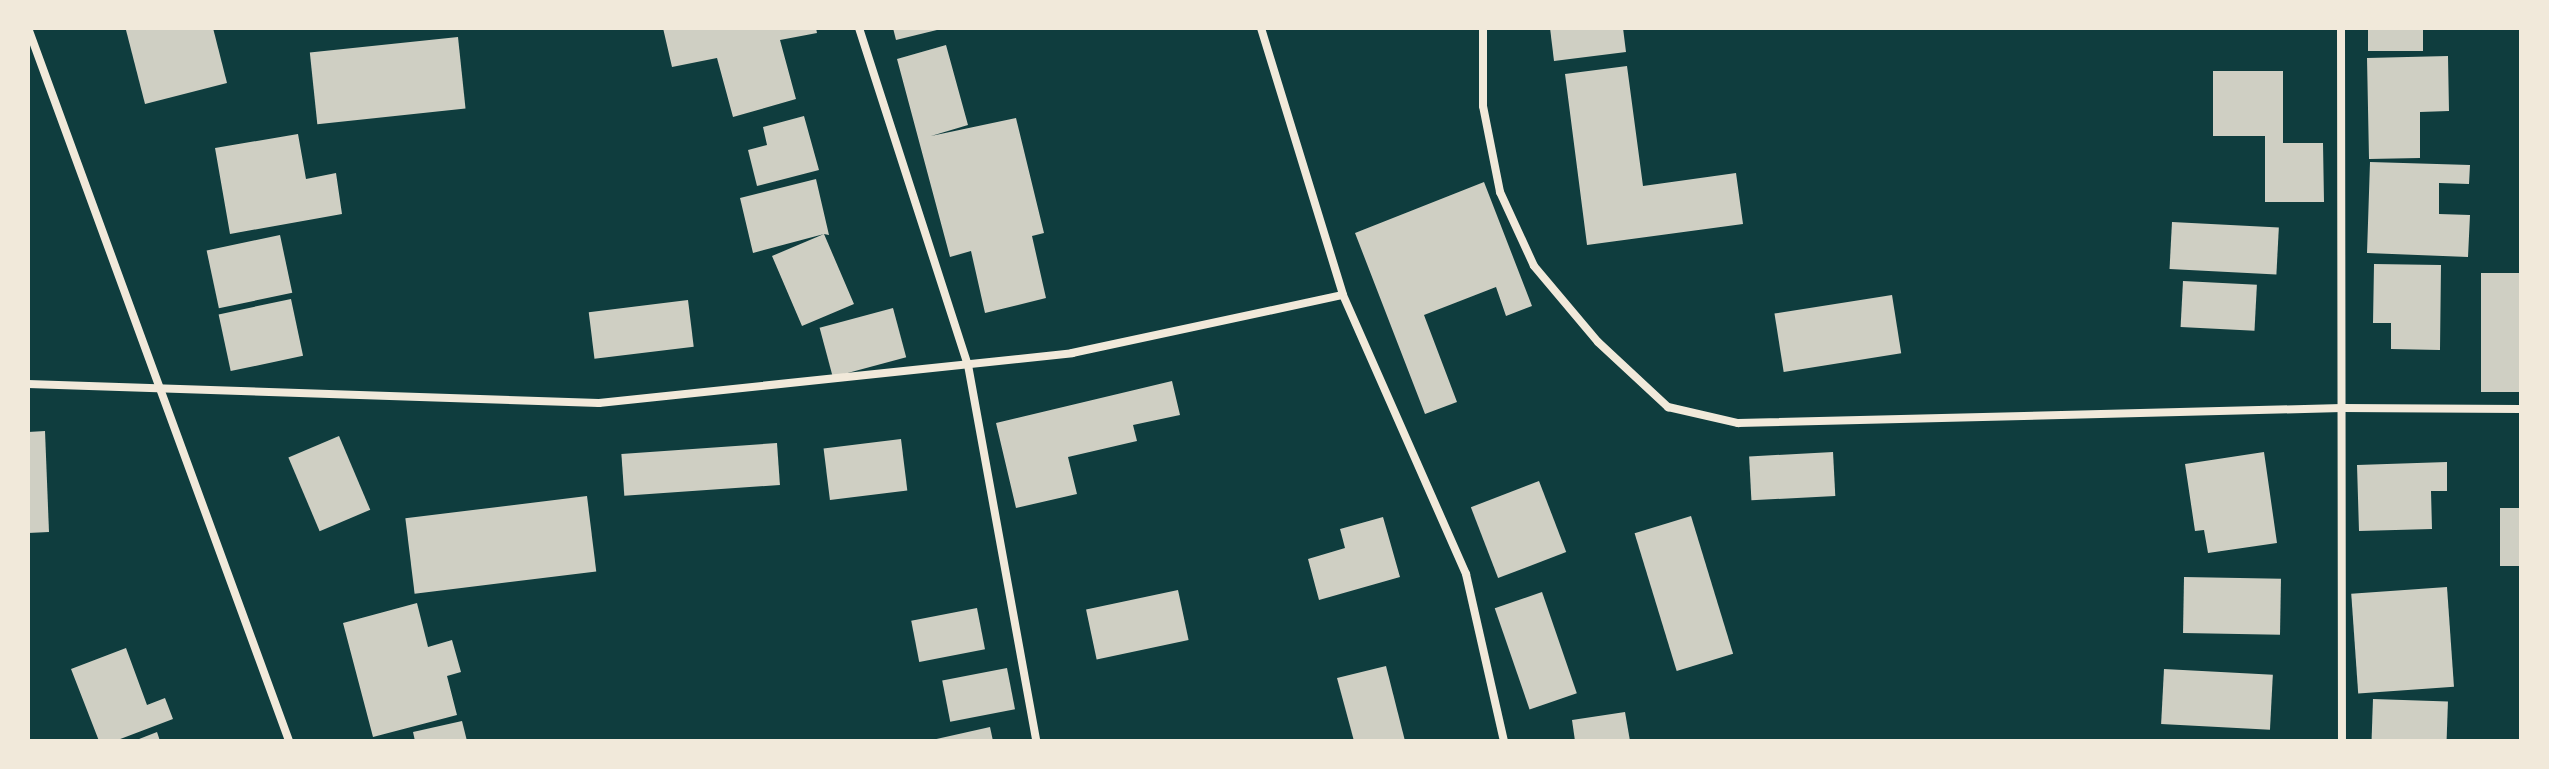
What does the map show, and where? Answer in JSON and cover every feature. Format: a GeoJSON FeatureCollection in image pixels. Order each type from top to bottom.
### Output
{"type":"FeatureCollection","features":[{"type":"Feature","properties":{"kind":"street"},"geometry":{"type":"LineString","coordinates":[[28,28],[164,386],[289,741]]}},
{"type":"Feature","properties":{"kind":"street"},"geometry":{"type":"LineString","coordinates":[[859,28],[968,365],[1036,741]]}},
{"type":"Feature","properties":{"kind":"street"},"geometry":{"type":"LineString","coordinates":[[1261,28],[1343,295],[1466,574],[1504,741]]}},
{"type":"Feature","properties":{"kind":"street"},"geometry":{"type":"LineString","coordinates":[[1483,28],[1483,106],[1500,192],[1534,266],[1598,342],[1668,407],[1738,423],[2342,408],[2521,409]]}},
{"type":"Feature","properties":{"kind":"street"},"geometry":{"type":"LineString","coordinates":[[2341,28],[2342,741]]}},
{"type":"Feature","properties":{"kind":"street"},"geometry":{"type":"LineString","coordinates":[[28,384],[164,386],[599,403],[1072,353],[1343,295]]}},
{"type":"Feature","properties":{"kind":"building"},"geometry":{"type":"Polygon","coordinates":[[[213,28],[227,83],[145,104],[126,30],[213,28]]]}},
{"type":"Feature","properties":{"kind":"building"},"geometry":{"type":"Polygon","coordinates":[[[663,28],[816,28],[817,33],[780,40],[796,99],[733,117],[717,58],[672,67],[663,28]]]}},
{"type":"Feature","properties":{"kind":"building"},"geometry":{"type":"Polygon","coordinates":[[[893,28],[941,28],[941,29],[896,40],[893,28]]]}},
{"type":"Feature","properties":{"kind":"building"},"geometry":{"type":"Polygon","coordinates":[[[1550,28],[1623,28],[1626,52],[1554,61],[1550,28]]]}},
{"type":"Feature","properties":{"kind":"building"},"geometry":{"type":"Polygon","coordinates":[[[2368,28],[2423,28],[2423,51],[2368,51],[2368,28]]]}},
{"type":"Feature","properties":{"kind":"building"},"geometry":{"type":"Polygon","coordinates":[[[458,37],[466,109],[317,124],[310,53],[458,37]]]}},
{"type":"Feature","properties":{"kind":"building"},"geometry":{"type":"Polygon","coordinates":[[[946,45],[968,125],[931,136],[1016,118],[1044,233],[1032,236],[1046,298],[985,313],[971,251],[950,257],[897,59],[946,45]]]}},
{"type":"Feature","properties":{"kind":"building"},"geometry":{"type":"Polygon","coordinates":[[[2448,56],[2449,111],[2420,112],[2420,158],[2369,159],[2367,58],[2448,56]]]}},
{"type":"Feature","properties":{"kind":"building"},"geometry":{"type":"Polygon","coordinates":[[[1627,66],[1643,186],[1736,173],[1743,224],[1587,245],[1565,74],[1627,66]]]}},
{"type":"Feature","properties":{"kind":"building"},"geometry":{"type":"Polygon","coordinates":[[[2213,71],[2283,71],[2283,143],[2323,143],[2324,202],[2265,202],[2265,136],[2213,136],[2213,71]]]}},
{"type":"Feature","properties":{"kind":"building"},"geometry":{"type":"Polygon","coordinates":[[[804,116],[819,170],[757,186],[748,150],[767,145],[763,127],[804,116]]]}},
{"type":"Feature","properties":{"kind":"building"},"geometry":{"type":"Polygon","coordinates":[[[298,134],[306,179],[336,173],[342,214],[230,234],[215,148],[298,134]]]}},
{"type":"Feature","properties":{"kind":"building"},"geometry":{"type":"Polygon","coordinates":[[[2370,162],[2470,165],[2469,184],[2439,183],[2439,214],[2470,215],[2468,257],[2367,253],[2370,162]]]}},
{"type":"Feature","properties":{"kind":"building"},"geometry":{"type":"Polygon","coordinates":[[[816,179],[829,235],[753,253],[740,198],[816,179]]]}},
{"type":"Feature","properties":{"kind":"building"},"geometry":{"type":"Polygon","coordinates":[[[1484,182],[1532,306],[1506,316],[1496,287],[1424,315],[1457,402],[1425,414],[1355,233],[1484,182]]]}},
{"type":"Feature","properties":{"kind":"building"},"geometry":{"type":"Polygon","coordinates":[[[2172,222],[2279,228],[2276,275],[2170,269],[2172,222]]]}},
{"type":"Feature","properties":{"kind":"building"},"geometry":{"type":"Polygon","coordinates":[[[824,234],[854,304],[802,326],[772,256],[824,234]]]}},
{"type":"Feature","properties":{"kind":"building"},"geometry":{"type":"Polygon","coordinates":[[[280,235],[292,293],[219,308],[207,251],[280,235]]]}},
{"type":"Feature","properties":{"kind":"building"},"geometry":{"type":"Polygon","coordinates":[[[2374,264],[2441,265],[2440,350],[2391,349],[2391,323],[2373,323],[2374,264]]]}},
{"type":"Feature","properties":{"kind":"building"},"geometry":{"type":"Polygon","coordinates":[[[2481,273],[2521,273],[2521,392],[2481,392],[2481,273]]]}},
{"type":"Feature","properties":{"kind":"building"},"geometry":{"type":"Polygon","coordinates":[[[2183,281],[2257,285],[2254,331],[2181,327],[2183,281]]]}},
{"type":"Feature","properties":{"kind":"building"},"geometry":{"type":"Polygon","coordinates":[[[1892,295],[1901,353],[1784,372],[1774,314],[1892,295]]]}},
{"type":"Feature","properties":{"kind":"building"},"geometry":{"type":"Polygon","coordinates":[[[291,299],[303,356],[231,371],[219,314],[291,299]]]}},
{"type":"Feature","properties":{"kind":"building"},"geometry":{"type":"Polygon","coordinates":[[[688,300],[694,347],[594,359],[589,312],[688,300]]]}},
{"type":"Feature","properties":{"kind":"building"},"geometry":{"type":"Polygon","coordinates":[[[893,308],[906,357],[833,377],[820,328],[893,308]]]}},
{"type":"Feature","properties":{"kind":"building"},"geometry":{"type":"Polygon","coordinates":[[[1172,381],[1180,415],[1133,425],[1137,441],[1068,457],[1077,494],[1016,508],[996,423],[1172,381]]]}},
{"type":"Feature","properties":{"kind":"building"},"geometry":{"type":"Polygon","coordinates":[[[45,431],[49,532],[28,533],[28,432],[45,431]]]}},
{"type":"Feature","properties":{"kind":"building"},"geometry":{"type":"Polygon","coordinates":[[[339,436],[370,510],[320,531],[288,457],[339,436]]]}},
{"type":"Feature","properties":{"kind":"building"},"geometry":{"type":"Polygon","coordinates":[[[901,439],[907,491],[830,500],[824,449],[901,439]]]}},
{"type":"Feature","properties":{"kind":"building"},"geometry":{"type":"Polygon","coordinates":[[[777,443],[780,485],[624,496],[621,454],[777,443]]]}},
{"type":"Feature","properties":{"kind":"building"},"geometry":{"type":"Polygon","coordinates":[[[1833,452],[1835,496],[1751,500],[1749,456],[1833,452]]]}},
{"type":"Feature","properties":{"kind":"building"},"geometry":{"type":"Polygon","coordinates":[[[2264,452],[2277,543],[2208,553],[2204,530],[2195,531],[2185,464],[2264,452]]]}},
{"type":"Feature","properties":{"kind":"building"},"geometry":{"type":"Polygon","coordinates":[[[2447,462],[2447,491],[2431,491],[2432,529],[2359,531],[2357,465],[2447,462]]]}},
{"type":"Feature","properties":{"kind":"building"},"geometry":{"type":"Polygon","coordinates":[[[1539,481],[1566,552],[1498,578],[1471,507],[1539,481]]]}},
{"type":"Feature","properties":{"kind":"building"},"geometry":{"type":"Polygon","coordinates":[[[587,496],[596,571],[415,594],[405,518],[587,496]]]}},
{"type":"Feature","properties":{"kind":"building"},"geometry":{"type":"Polygon","coordinates":[[[2500,508],[2521,508],[2521,566],[2500,566],[2500,508]]]}},
{"type":"Feature","properties":{"kind":"building"},"geometry":{"type":"Polygon","coordinates":[[[1691,516],[1733,654],[1677,671],[1635,533],[1691,516]]]}},
{"type":"Feature","properties":{"kind":"building"},"geometry":{"type":"Polygon","coordinates":[[[1383,517],[1400,577],[1319,600],[1308,559],[1345,548],[1340,529],[1383,517]]]}},
{"type":"Feature","properties":{"kind":"building"},"geometry":{"type":"Polygon","coordinates":[[[2184,577],[2281,579],[2280,635],[2183,633],[2184,577]]]}},
{"type":"Feature","properties":{"kind":"building"},"geometry":{"type":"Polygon","coordinates":[[[2447,587],[2454,687],[2358,693],[2351,594],[2447,587]]]}},
{"type":"Feature","properties":{"kind":"building"},"geometry":{"type":"Polygon","coordinates":[[[1178,590],[1189,640],[1097,659],[1086,610],[1178,590]]]}},
{"type":"Feature","properties":{"kind":"building"},"geometry":{"type":"Polygon","coordinates":[[[1542,592],[1577,693],[1530,709],[1495,608],[1542,592]]]}},
{"type":"Feature","properties":{"kind":"building"},"geometry":{"type":"Polygon","coordinates":[[[417,603],[428,647],[452,640],[461,672],[447,676],[457,715],[373,737],[343,623],[417,603]]]}},
{"type":"Feature","properties":{"kind":"building"},"geometry":{"type":"Polygon","coordinates":[[[977,608],[985,649],[919,662],[911,621],[977,608]]]}},
{"type":"Feature","properties":{"kind":"building"},"geometry":{"type":"Polygon","coordinates":[[[126,648],[147,705],[165,698],[173,719],[115,741],[99,741],[71,669],[126,648]]]}},
{"type":"Feature","properties":{"kind":"building"},"geometry":{"type":"Polygon","coordinates":[[[1386,666],[1405,741],[1354,741],[1337,678],[1386,666]]]}},
{"type":"Feature","properties":{"kind":"building"},"geometry":{"type":"Polygon","coordinates":[[[1007,668],[1015,709],[950,722],[942,681],[1007,668]]]}},
{"type":"Feature","properties":{"kind":"building"},"geometry":{"type":"Polygon","coordinates":[[[2164,669],[2273,675],[2270,730],[2161,724],[2164,669]]]}},
{"type":"Feature","properties":{"kind":"building"},"geometry":{"type":"Polygon","coordinates":[[[2373,699],[2448,702],[2447,741],[2372,741],[2373,699]]]}},
{"type":"Feature","properties":{"kind":"building"},"geometry":{"type":"Polygon","coordinates":[[[1625,712],[1630,741],[1575,741],[1572,720],[1625,712]]]}},
{"type":"Feature","properties":{"kind":"building"},"geometry":{"type":"Polygon","coordinates":[[[462,721],[467,741],[415,741],[413,732],[462,721]]]}},
{"type":"Feature","properties":{"kind":"building"},"geometry":{"type":"Polygon","coordinates":[[[990,727],[993,741],[932,741],[932,740],[990,727]]]}},
{"type":"Feature","properties":{"kind":"building"},"geometry":{"type":"Polygon","coordinates":[[[157,732],[160,741],[134,741],[157,732]]]}}]}
